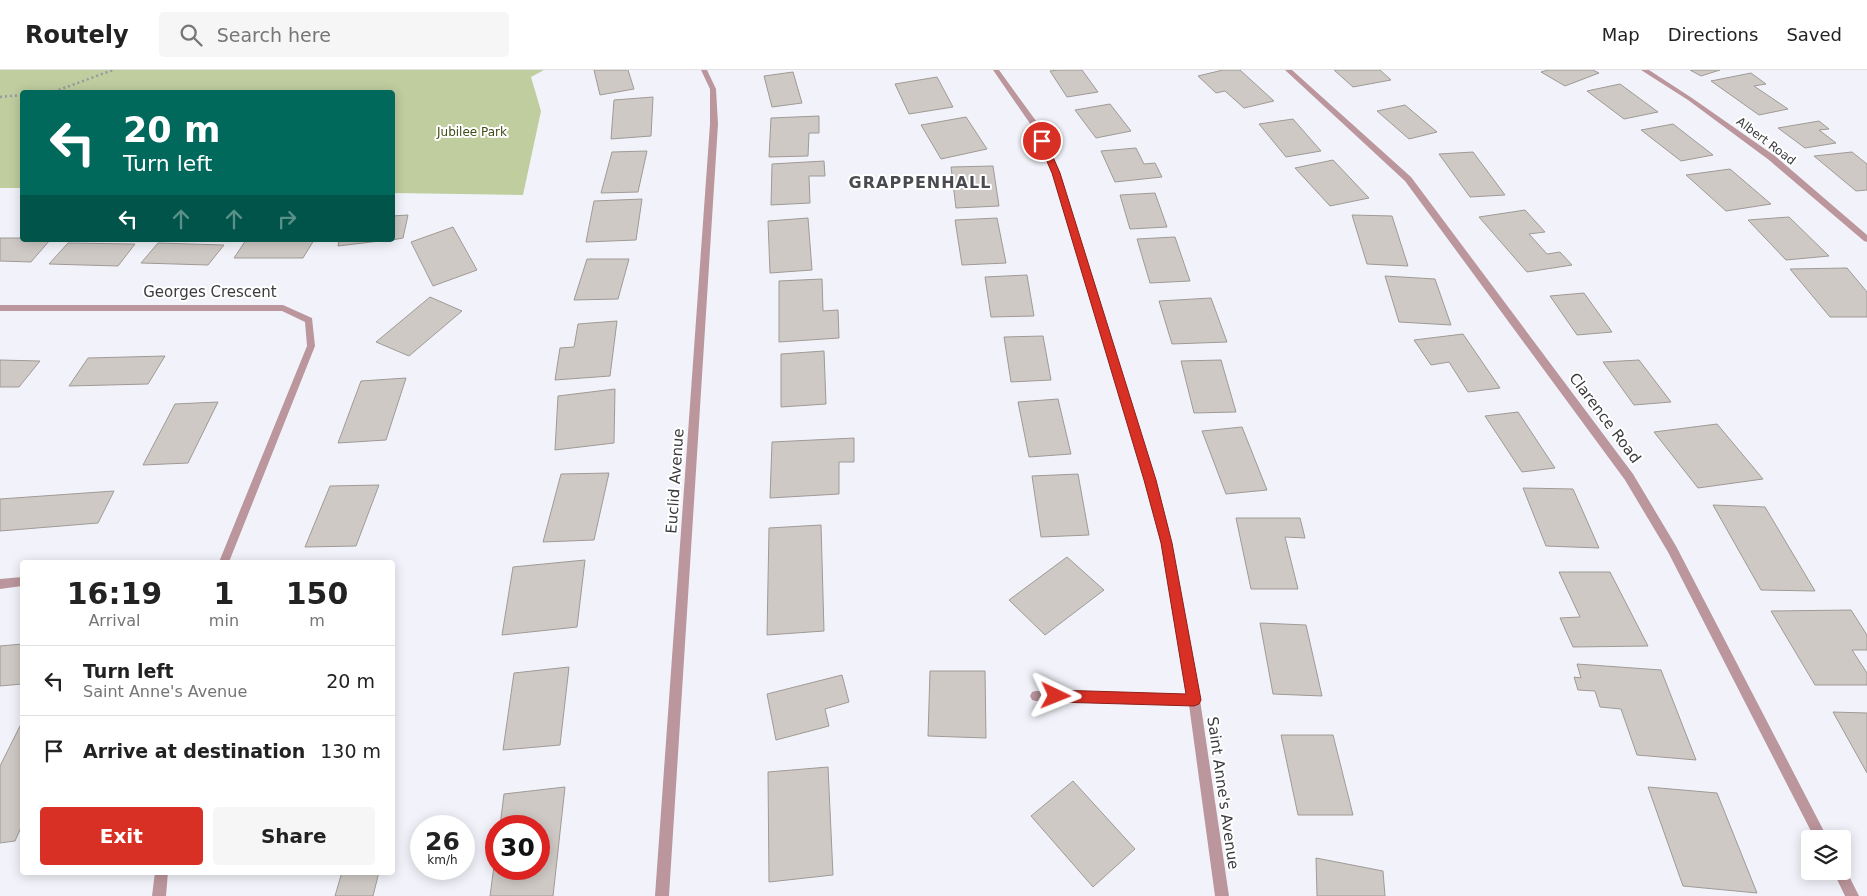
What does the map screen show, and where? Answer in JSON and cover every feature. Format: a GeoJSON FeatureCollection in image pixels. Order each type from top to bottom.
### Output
{"type":"FeatureCollection","features":[{"type":"Feature","properties":{"kind":"street","name":"Euclid Avenue"},"geometry":{"type":"LineString","coordinates":[[662,896],[714,124],[713,90],[704,70]]}},
{"type":"Feature","properties":{"kind":"street","name":"Saint Anne's Avenue"},"geometry":{"type":"LineString","coordinates":[[996,70],[1034,124],[1056,173],[1150,480],[1164,534],[1194,700],[1222,896]]}},
{"type":"Feature","properties":{"kind":"street","name":"Clarence Road"},"geometry":{"type":"LineString","coordinates":[[1288,70],[1408,179],[1629,477],[1672,549],[1817,830]]}},
{"type":"Feature","properties":{"kind":"street","name":"Albert Road"},"geometry":{"type":"LineString","coordinates":[[1644,70],[1690,99],[1772,158],[1867,239]]}},
{"type":"Feature","properties":{"kind":"street","name":"Georges Crescent"},"geometry":{"type":"LineString","coordinates":[[0,308],[283,308],[308,320],[311,346],[225,560]]}},
{"type":"Feature","properties":{"kind":"street"},"geometry":{"type":"LineString","coordinates":[[0,584],[20,582]]}},
{"type":"Feature","properties":{"kind":"street"},"geometry":{"type":"LineString","coordinates":[[1036,696],[1194,700]]}},
{"type":"Feature","properties":{"kind":"street"},"geometry":{"type":"LineString","coordinates":[[159,896],[162,875]]}},
{"type":"Feature","properties":{"kind":"street"},"geometry":{"type":"LineString","coordinates":[[1844,880],[1852,896]]}},
{"type":"Feature","properties":{"kind":"path"},"geometry":{"type":"LineString","coordinates":[[58,90],[113,70]]}},
{"type":"Feature","properties":{"kind":"path"},"geometry":{"type":"LineString","coordinates":[[0,97],[20,95]]}},
{"type":"Feature","properties":{"kind":"green space","name":"Jubilee Park"},"geometry":{"type":"Polygon","coordinates":[[[0,70],[544,70],[531,77],[541,111],[523,195],[395,193],[395,90],[20,90],[20,188],[0,188],[0,70]]]}},
{"type":"Feature","properties":{"kind":"building"},"geometry":{"type":"Polygon","coordinates":[[[594,70],[628,70],[634,89],[600,95],[594,70]]]}},
{"type":"Feature","properties":{"kind":"building"},"geometry":{"type":"Polygon","coordinates":[[[1082,70],[1098,92],[1067,97],[1050,71],[1082,70]]]}},
{"type":"Feature","properties":{"kind":"building"},"geometry":{"type":"Polygon","coordinates":[[[1223,70],[1240,70],[1274,101],[1244,108],[1225,91],[1216,93],[1198,76],[1223,70]]]}},
{"type":"Feature","properties":{"kind":"building"},"geometry":{"type":"Polygon","coordinates":[[[1334,70],[1380,70],[1391,80],[1353,87],[1334,70]]]}},
{"type":"Feature","properties":{"kind":"building"},"geometry":{"type":"Polygon","coordinates":[[[1548,70],[1593,70],[1599,73],[1565,86],[1541,72],[1548,70]]]}},
{"type":"Feature","properties":{"kind":"building"},"geometry":{"type":"Polygon","coordinates":[[[1690,70],[1720,70],[1701,76],[1690,70]]]}},
{"type":"Feature","properties":{"kind":"building"},"geometry":{"type":"Polygon","coordinates":[[[793,72],[802,103],[772,107],[764,76],[793,72]]]}},
{"type":"Feature","properties":{"kind":"building"},"geometry":{"type":"Polygon","coordinates":[[[1751,73],[1766,84],[1754,86],[1788,109],[1759,115],[1711,81],[1751,73]]]}},
{"type":"Feature","properties":{"kind":"building"},"geometry":{"type":"Polygon","coordinates":[[[937,77],[953,107],[909,114],[895,84],[937,77]]]}},
{"type":"Feature","properties":{"kind":"building"},"geometry":{"type":"Polygon","coordinates":[[[1620,84],[1658,112],[1624,119],[1587,91],[1620,84]]]}},
{"type":"Feature","properties":{"kind":"building"},"geometry":{"type":"Polygon","coordinates":[[[653,97],[651,136],[611,139],[614,100],[653,97]]]}},
{"type":"Feature","properties":{"kind":"building"},"geometry":{"type":"Polygon","coordinates":[[[1110,104],[1131,131],[1096,138],[1075,110],[1110,104]]]}},
{"type":"Feature","properties":{"kind":"building"},"geometry":{"type":"Polygon","coordinates":[[[1405,105],[1437,132],[1409,139],[1377,111],[1405,105]]]}},
{"type":"Feature","properties":{"kind":"building"},"geometry":{"type":"Polygon","coordinates":[[[819,116],[819,133],[809,133],[808,156],[769,157],[771,118],[819,116]]]}},
{"type":"Feature","properties":{"kind":"building"},"geometry":{"type":"Polygon","coordinates":[[[966,117],[987,149],[941,159],[921,125],[966,117]]]}},
{"type":"Feature","properties":{"kind":"building"},"geometry":{"type":"Polygon","coordinates":[[[1293,119],[1321,151],[1286,157],[1259,124],[1293,119]]]}},
{"type":"Feature","properties":{"kind":"building"},"geometry":{"type":"Polygon","coordinates":[[[1819,121],[1829,129],[1819,130],[1836,143],[1805,148],[1778,128],[1819,121]]]}},
{"type":"Feature","properties":{"kind":"building"},"geometry":{"type":"Polygon","coordinates":[[[1673,124],[1713,155],[1681,161],[1641,130],[1673,124]]]}},
{"type":"Feature","properties":{"kind":"building"},"geometry":{"type":"Polygon","coordinates":[[[1136,148],[1144,164],[1155,163],[1162,177],[1115,182],[1101,151],[1136,148]]]}},
{"type":"Feature","properties":{"kind":"building"},"geometry":{"type":"Polygon","coordinates":[[[647,151],[638,192],[601,193],[612,152],[647,151]]]}},
{"type":"Feature","properties":{"kind":"building"},"geometry":{"type":"Polygon","coordinates":[[[1473,152],[1505,195],[1470,197],[1439,154],[1473,152]]]}},
{"type":"Feature","properties":{"kind":"building"},"geometry":{"type":"Polygon","coordinates":[[[1852,152],[1867,164],[1867,190],[1856,191],[1814,156],[1852,152]]]}},
{"type":"Feature","properties":{"kind":"building"},"geometry":{"type":"Polygon","coordinates":[[[1333,160],[1369,198],[1330,206],[1295,168],[1333,160]]]}},
{"type":"Feature","properties":{"kind":"building"},"geometry":{"type":"Polygon","coordinates":[[[824,161],[825,176],[809,176],[810,203],[771,205],[772,164],[824,161]]]}},
{"type":"Feature","properties":{"kind":"building"},"geometry":{"type":"Polygon","coordinates":[[[993,166],[999,206],[956,208],[951,167],[993,166]]]}},
{"type":"Feature","properties":{"kind":"building"},"geometry":{"type":"Polygon","coordinates":[[[1730,169],[1771,204],[1726,211],[1686,175],[1730,169]]]}},
{"type":"Feature","properties":{"kind":"building"},"geometry":{"type":"Polygon","coordinates":[[[1155,193],[1167,227],[1130,229],[1120,195],[1155,193]]]}},
{"type":"Feature","properties":{"kind":"building"},"geometry":{"type":"Polygon","coordinates":[[[642,199],[636,240],[586,242],[594,201],[642,199]]]}},
{"type":"Feature","properties":{"kind":"building"},"geometry":{"type":"Polygon","coordinates":[[[1525,210],[1545,232],[1529,234],[1547,254],[1560,252],[1572,265],[1527,272],[1479,217],[1525,210]]]}},
{"type":"Feature","properties":{"kind":"building"},"geometry":{"type":"Polygon","coordinates":[[[408,215],[403,238],[395,239],[395,216],[408,215]]]}},
{"type":"Feature","properties":{"kind":"building"},"geometry":{"type":"Polygon","coordinates":[[[1352,215],[1392,216],[1408,266],[1367,264],[1352,215]]]}},
{"type":"Feature","properties":{"kind":"building"},"geometry":{"type":"Polygon","coordinates":[[[1789,217],[1829,256],[1786,260],[1748,220],[1789,217]]]}},
{"type":"Feature","properties":{"kind":"building"},"geometry":{"type":"Polygon","coordinates":[[[808,218],[812,270],[770,273],[768,221],[808,218]]]}},
{"type":"Feature","properties":{"kind":"building"},"geometry":{"type":"Polygon","coordinates":[[[997,218],[1006,263],[962,265],[955,220],[997,218]]]}},
{"type":"Feature","properties":{"kind":"building"},"geometry":{"type":"Polygon","coordinates":[[[453,227],[477,270],[433,286],[411,242],[453,227]]]}},
{"type":"Feature","properties":{"kind":"building"},"geometry":{"type":"Polygon","coordinates":[[[1175,237],[1190,281],[1150,283],[1137,239],[1175,237]]]}},
{"type":"Feature","properties":{"kind":"building"},"geometry":{"type":"Polygon","coordinates":[[[0,238],[20,238],[20,242],[48,242],[31,262],[0,261],[0,238]]]}},
{"type":"Feature","properties":{"kind":"building"},"geometry":{"type":"Polygon","coordinates":[[[245,242],[313,242],[303,258],[234,258],[245,242]]]}},
{"type":"Feature","properties":{"kind":"building"},"geometry":{"type":"Polygon","coordinates":[[[339,242],[371,242],[338,246],[339,242]]]}},
{"type":"Feature","properties":{"kind":"building"},"geometry":{"type":"Polygon","coordinates":[[[68,243],[135,244],[118,266],[49,264],[68,243]]]}},
{"type":"Feature","properties":{"kind":"building"},"geometry":{"type":"Polygon","coordinates":[[[158,243],[224,245],[208,265],[141,263],[158,243]]]}},
{"type":"Feature","properties":{"kind":"building"},"geometry":{"type":"Polygon","coordinates":[[[587,259],[629,259],[618,299],[574,300],[587,259]]]}},
{"type":"Feature","properties":{"kind":"building"},"geometry":{"type":"Polygon","coordinates":[[[1847,268],[1867,292],[1867,317],[1830,317],[1790,269],[1847,268]]]}},
{"type":"Feature","properties":{"kind":"building"},"geometry":{"type":"Polygon","coordinates":[[[1027,275],[1034,316],[991,317],[985,277],[1027,275]]]}},
{"type":"Feature","properties":{"kind":"building"},"geometry":{"type":"Polygon","coordinates":[[[1385,276],[1435,279],[1451,325],[1399,322],[1385,276]]]}},
{"type":"Feature","properties":{"kind":"building"},"geometry":{"type":"Polygon","coordinates":[[[822,279],[823,311],[838,310],[839,338],[779,342],[779,281],[822,279]]]}},
{"type":"Feature","properties":{"kind":"building"},"geometry":{"type":"Polygon","coordinates":[[[1584,293],[1612,332],[1577,335],[1550,296],[1584,293]]]}},
{"type":"Feature","properties":{"kind":"building"},"geometry":{"type":"Polygon","coordinates":[[[430,297],[462,311],[409,356],[376,342],[430,297]]]}},
{"type":"Feature","properties":{"kind":"building"},"geometry":{"type":"Polygon","coordinates":[[[1211,298],[1227,342],[1172,344],[1159,301],[1211,298]]]}},
{"type":"Feature","properties":{"kind":"building"},"geometry":{"type":"Polygon","coordinates":[[[617,321],[610,376],[555,380],[560,348],[574,347],[578,324],[617,321]]]}},
{"type":"Feature","properties":{"kind":"building"},"geometry":{"type":"Polygon","coordinates":[[[1463,334],[1500,388],[1468,392],[1449,362],[1431,365],[1414,340],[1463,334]]]}},
{"type":"Feature","properties":{"kind":"building"},"geometry":{"type":"Polygon","coordinates":[[[1043,336],[1051,380],[1011,382],[1004,337],[1043,336]]]}},
{"type":"Feature","properties":{"kind":"building"},"geometry":{"type":"Polygon","coordinates":[[[824,351],[826,404],[781,407],[781,354],[824,351]]]}},
{"type":"Feature","properties":{"kind":"building"},"geometry":{"type":"Polygon","coordinates":[[[165,356],[148,384],[69,386],[88,358],[165,356]]]}},
{"type":"Feature","properties":{"kind":"building"},"geometry":{"type":"Polygon","coordinates":[[[0,360],[40,361],[19,387],[0,387],[0,360]]]}},
{"type":"Feature","properties":{"kind":"building"},"geometry":{"type":"Polygon","coordinates":[[[1221,360],[1236,412],[1194,413],[1181,361],[1221,360]]]}},
{"type":"Feature","properties":{"kind":"building"},"geometry":{"type":"Polygon","coordinates":[[[1639,360],[1671,402],[1634,405],[1603,362],[1639,360]]]}},
{"type":"Feature","properties":{"kind":"building"},"geometry":{"type":"Polygon","coordinates":[[[406,378],[386,440],[338,443],[361,381],[406,378]]]}},
{"type":"Feature","properties":{"kind":"building"},"geometry":{"type":"Polygon","coordinates":[[[615,389],[614,443],[555,450],[558,396],[615,389]]]}},
{"type":"Feature","properties":{"kind":"building"},"geometry":{"type":"Polygon","coordinates":[[[1058,399],[1071,454],[1029,457],[1018,402],[1058,399]]]}},
{"type":"Feature","properties":{"kind":"building"},"geometry":{"type":"Polygon","coordinates":[[[218,402],[188,463],[143,465],[175,404],[218,402]]]}},
{"type":"Feature","properties":{"kind":"building"},"geometry":{"type":"Polygon","coordinates":[[[1518,412],[1555,468],[1522,472],[1485,416],[1518,412]]]}},
{"type":"Feature","properties":{"kind":"building"},"geometry":{"type":"Polygon","coordinates":[[[1717,424],[1763,479],[1698,488],[1654,432],[1717,424]]]}},
{"type":"Feature","properties":{"kind":"building"},"geometry":{"type":"Polygon","coordinates":[[[1242,427],[1267,490],[1226,494],[1202,431],[1242,427]]]}},
{"type":"Feature","properties":{"kind":"building"},"geometry":{"type":"Polygon","coordinates":[[[854,438],[854,462],[839,462],[839,494],[770,498],[772,442],[854,438]]]}},
{"type":"Feature","properties":{"kind":"building"},"geometry":{"type":"Polygon","coordinates":[[[609,473],[594,540],[543,542],[561,474],[609,473]]]}},
{"type":"Feature","properties":{"kind":"building"},"geometry":{"type":"Polygon","coordinates":[[[1078,474],[1089,535],[1041,537],[1032,476],[1078,474]]]}},
{"type":"Feature","properties":{"kind":"building"},"geometry":{"type":"Polygon","coordinates":[[[379,485],[356,546],[305,547],[330,486],[379,485]]]}},
{"type":"Feature","properties":{"kind":"building"},"geometry":{"type":"Polygon","coordinates":[[[1523,488],[1573,489],[1599,548],[1546,546],[1523,488]]]}},
{"type":"Feature","properties":{"kind":"building"},"geometry":{"type":"Polygon","coordinates":[[[114,491],[98,523],[0,531],[0,499],[114,491]]]}},
{"type":"Feature","properties":{"kind":"building"},"geometry":{"type":"Polygon","coordinates":[[[1713,505],[1765,507],[1815,591],[1761,590],[1713,505]]]}},
{"type":"Feature","properties":{"kind":"building"},"geometry":{"type":"Polygon","coordinates":[[[1236,518],[1300,518],[1305,538],[1285,537],[1298,589],[1251,589],[1236,518]]]}},
{"type":"Feature","properties":{"kind":"building"},"geometry":{"type":"Polygon","coordinates":[[[821,525],[824,631],[767,635],[769,528],[821,525]]]}},
{"type":"Feature","properties":{"kind":"building"},"geometry":{"type":"Polygon","coordinates":[[[1067,557],[1104,590],[1045,635],[1009,600],[1067,557]]]}},
{"type":"Feature","properties":{"kind":"building"},"geometry":{"type":"Polygon","coordinates":[[[585,560],[577,627],[502,635],[513,567],[585,560]]]}},
{"type":"Feature","properties":{"kind":"building"},"geometry":{"type":"Polygon","coordinates":[[[1559,572],[1610,572],[1648,646],[1573,647],[1560,618],[1580,617],[1559,572]]]}},
{"type":"Feature","properties":{"kind":"building"},"geometry":{"type":"Polygon","coordinates":[[[1851,610],[1867,635],[1867,650],[1852,650],[1867,673],[1867,685],[1815,685],[1771,611],[1851,610]]]}},
{"type":"Feature","properties":{"kind":"building"},"geometry":{"type":"Polygon","coordinates":[[[1260,623],[1306,625],[1322,696],[1273,694],[1260,623]]]}},
{"type":"Feature","properties":{"kind":"building"},"geometry":{"type":"Polygon","coordinates":[[[20,644],[20,684],[0,686],[0,646],[20,644]]]}},
{"type":"Feature","properties":{"kind":"building"},"geometry":{"type":"Polygon","coordinates":[[[1577,664],[1661,670],[1696,760],[1637,755],[1621,709],[1600,707],[1595,691],[1578,690],[1574,677],[1581,678],[1577,664]]]}},
{"type":"Feature","properties":{"kind":"building"},"geometry":{"type":"Polygon","coordinates":[[[569,667],[560,745],[503,750],[514,673],[569,667]]]}},
{"type":"Feature","properties":{"kind":"building"},"geometry":{"type":"Polygon","coordinates":[[[930,671],[985,671],[986,738],[928,736],[930,671]]]}},
{"type":"Feature","properties":{"kind":"building"},"geometry":{"type":"Polygon","coordinates":[[[842,675],[849,702],[825,709],[829,726],[776,740],[767,694],[842,675]]]}},
{"type":"Feature","properties":{"kind":"building"},"geometry":{"type":"Polygon","coordinates":[[[1833,712],[1867,713],[1867,773],[1833,712]]]}},
{"type":"Feature","properties":{"kind":"building"},"geometry":{"type":"Polygon","coordinates":[[[20,726],[20,830],[15,841],[0,843],[0,766],[20,726]]]}},
{"type":"Feature","properties":{"kind":"building"},"geometry":{"type":"Polygon","coordinates":[[[1281,735],[1333,735],[1353,815],[1298,815],[1281,735]]]}},
{"type":"Feature","properties":{"kind":"building"},"geometry":{"type":"Polygon","coordinates":[[[828,767],[833,875],[769,882],[768,772],[828,767]]]}},
{"type":"Feature","properties":{"kind":"building"},"geometry":{"type":"Polygon","coordinates":[[[1073,781],[1135,849],[1093,887],[1031,816],[1073,781]]]}},
{"type":"Feature","properties":{"kind":"building"},"geometry":{"type":"Polygon","coordinates":[[[565,787],[553,896],[490,896],[492,880],[550,880],[550,815],[501,815],[504,794],[565,787]]]}},
{"type":"Feature","properties":{"kind":"building"},"geometry":{"type":"Polygon","coordinates":[[[1648,787],[1717,793],[1757,893],[1683,886],[1648,787]]]}},
{"type":"Feature","properties":{"kind":"building"},"geometry":{"type":"Polygon","coordinates":[[[1316,858],[1383,871],[1385,896],[1317,896],[1316,858]]]}},
{"type":"Feature","properties":{"kind":"building"},"geometry":{"type":"Polygon","coordinates":[[[341,875],[378,875],[373,896],[335,896],[341,875]]]}},
{"type":"Feature","properties":{"kind":"district","name":"GRAPPENHALL"},"geometry":{"type":"Point","coordinates":[920,182]}},
{"type":"Feature","properties":{"kind":"route"},"geometry":{"type":"LineString","coordinates":[[1042,141],[1056,173],[1150,480],[1166,543],[1194,700],[1056,696]]}}]}
